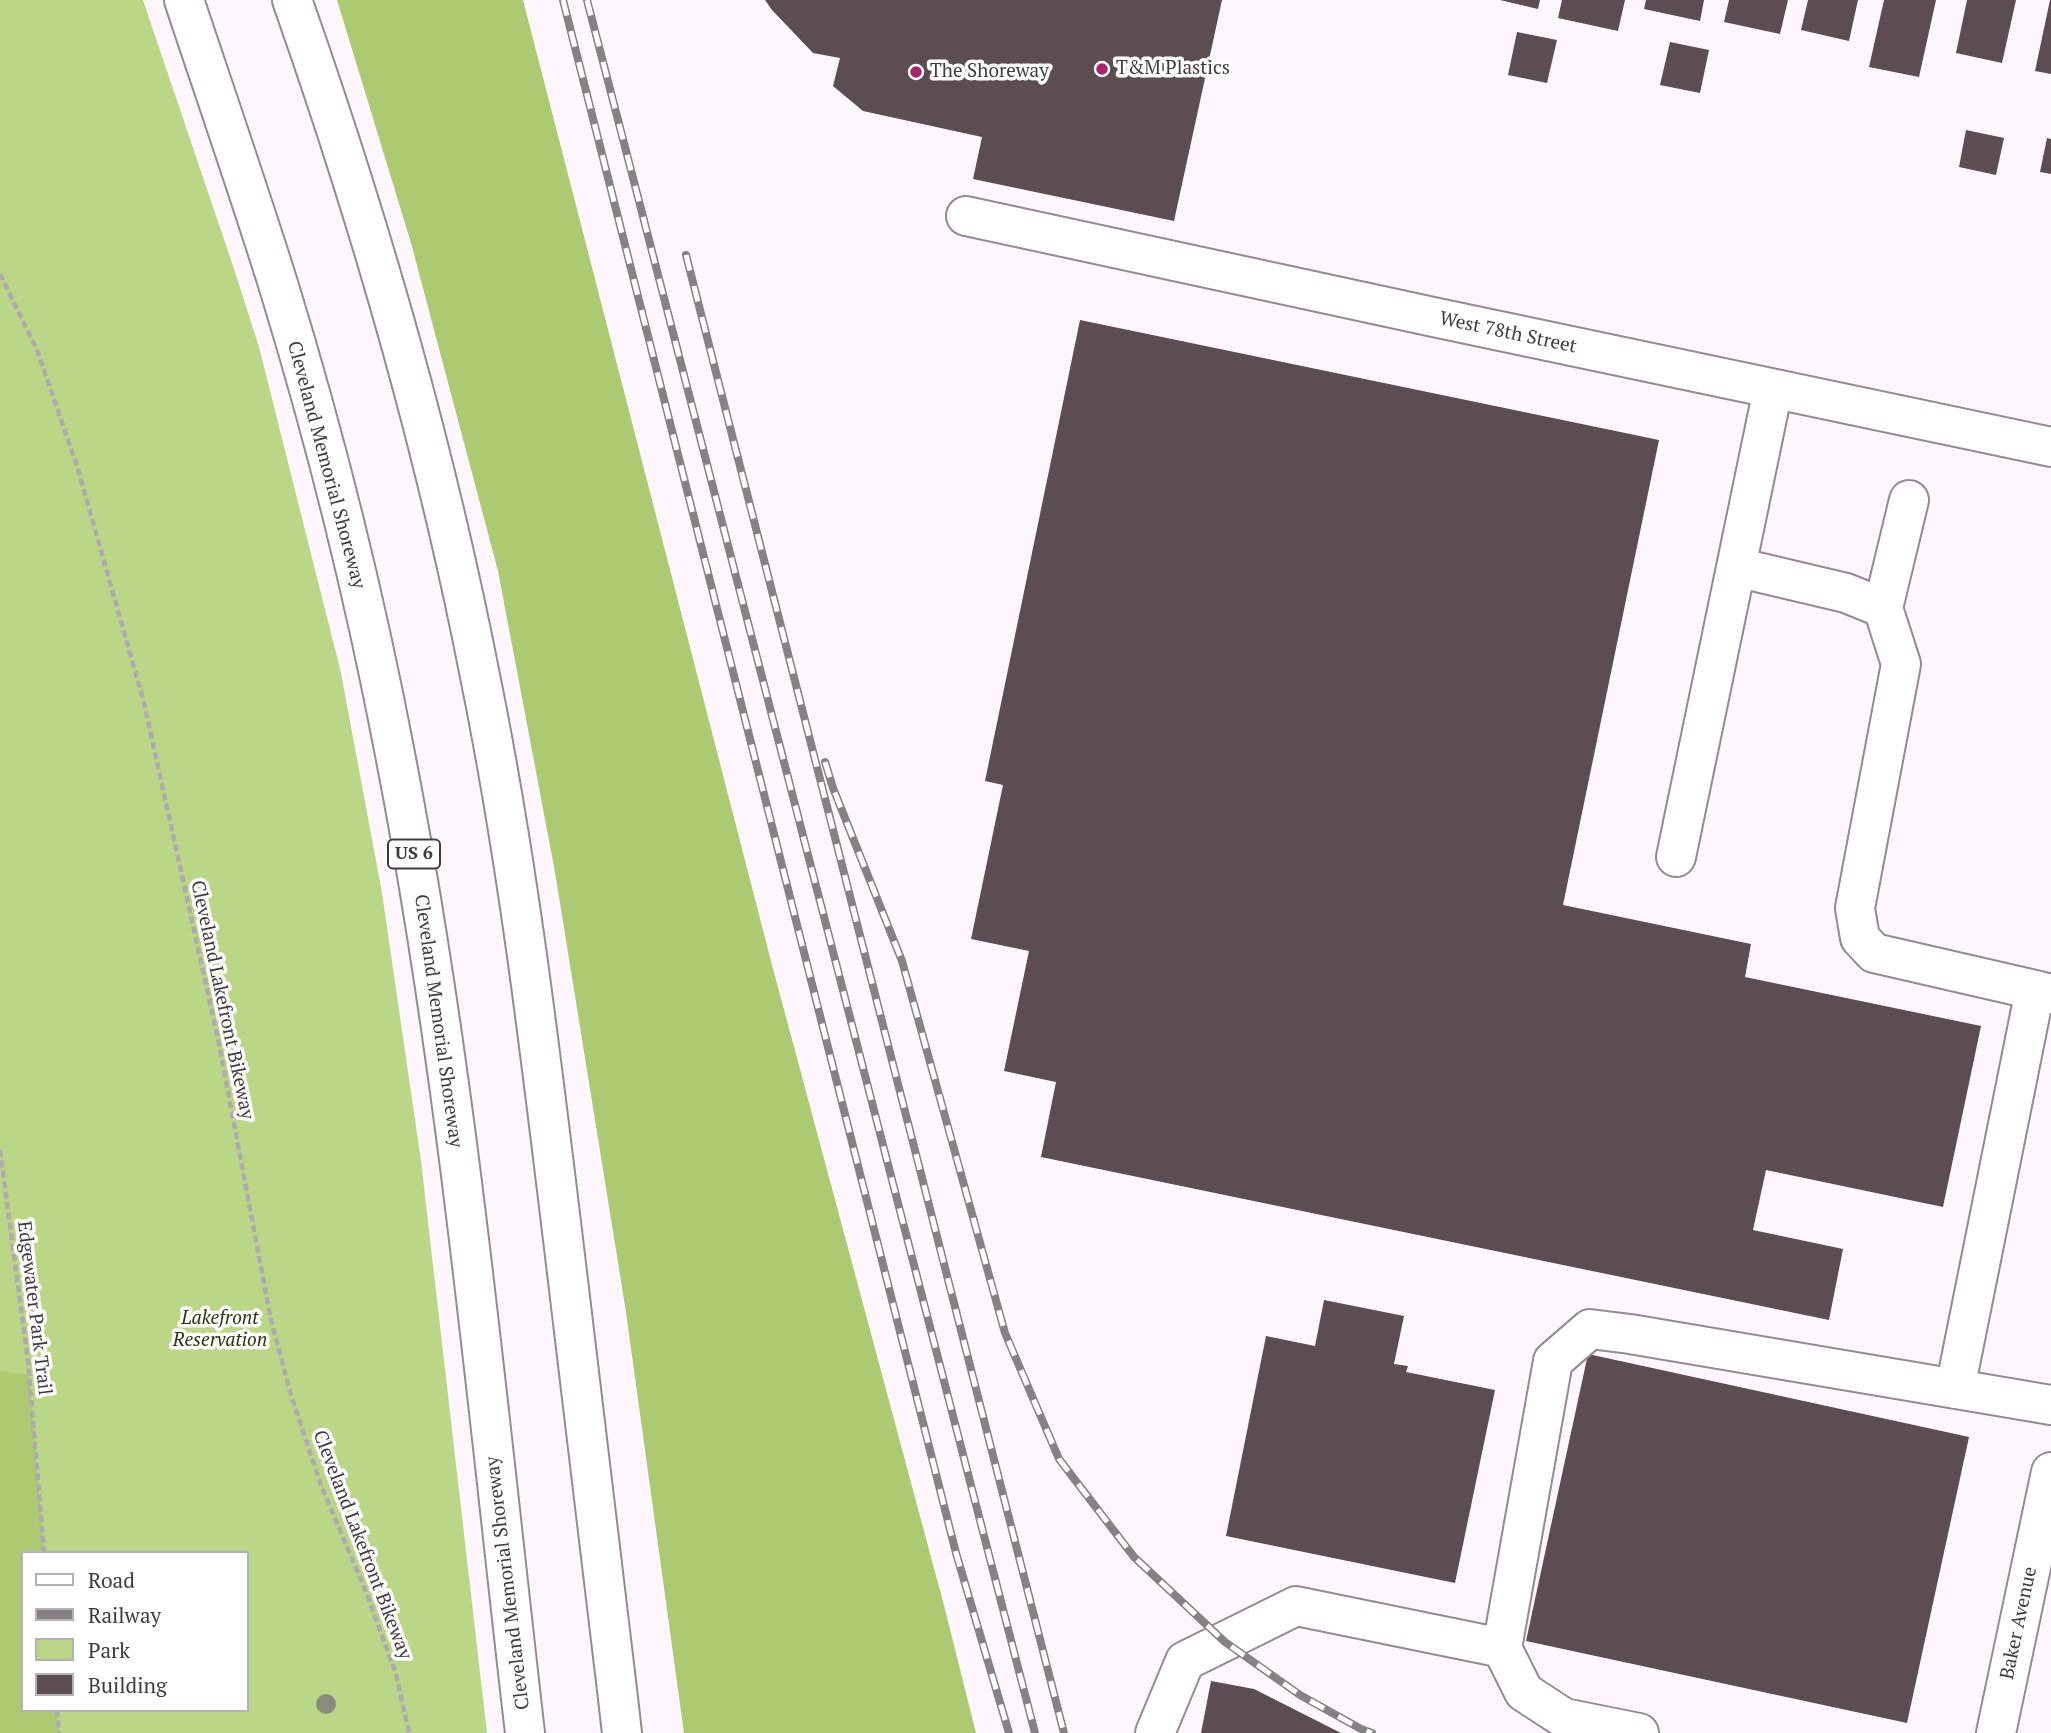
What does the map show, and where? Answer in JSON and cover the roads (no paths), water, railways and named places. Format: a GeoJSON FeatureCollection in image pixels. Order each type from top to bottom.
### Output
{"type":"FeatureCollection","features":[{"type":"Feature","properties":{"kind":"main road","name":"Cleveland Memorial Shoreway"},"geometry":{"type":"LineString","coordinates":[[184,0],[261,231],[322,442],[360,593],[396,760],[431,958],[454,1122],[525,1733]]}},
{"type":"Feature","properties":{"kind":"main road"},"geometry":{"type":"LineString","coordinates":[[292,0],[389,298],[443,507],[480,674],[508,827],[532,984],[622,1733]]}},
{"type":"Feature","properties":{"kind":"main road","name":"West 78th Street"},"geometry":{"type":"LineString","coordinates":[[966,216],[2051,447]]}},
{"type":"Feature","properties":{"kind":"main road"},"geometry":{"type":"LineString","coordinates":[[1676,857],[1773,389]]}},
{"type":"Feature","properties":{"kind":"main road"},"geometry":{"type":"LineString","coordinates":[[1909,500],[1883,608],[1900,664],[1854,908],[1860,938],[1874,953],[2043,992],[1955,1389]]}},
{"type":"Feature","properties":{"kind":"main road"},"geometry":{"type":"LineString","coordinates":[[1736,567],[1846,593],[1883,608]]}},
{"type":"Feature","properties":{"kind":"main road"},"geometry":{"type":"LineString","coordinates":[[1639,1733],[1564,1717],[1524,1692],[1502,1648],[1553,1361],[1590,1329],[2051,1405]]}},
{"type":"Feature","properties":{"kind":"main road","name":"Baker Avenue"},"geometry":{"type":"LineString","coordinates":[[1996,1733],[2051,1472]]}},
{"type":"Feature","properties":{"kind":"main road"},"geometry":{"type":"LineString","coordinates":[[1154,1733],[1185,1661],[1296,1606],[1502,1648]]}},
{"type":"Feature","properties":{"kind":"main road"},"geometry":{"type":"LineString","coordinates":[[618,1695],[628,1733]]}},
{"type":"Feature","properties":{"kind":"railway"},"geometry":{"type":"LineString","coordinates":[[563,0],[956,1553],[1009,1733]]}},
{"type":"Feature","properties":{"kind":"railway"},"geometry":{"type":"LineString","coordinates":[[587,0],[1035,1733]]}},
{"type":"Feature","properties":{"kind":"railway"},"geometry":{"type":"LineString","coordinates":[[686,255],[1064,1733]]}},
{"type":"Feature","properties":{"kind":"railway"},"geometry":{"type":"LineString","coordinates":[[825,762],[902,961],[1005,1333],[1059,1459],[1134,1557],[1225,1642],[1300,1695],[1372,1733]]}},
{"type":"Feature","properties":{"kind":"place","name":"T&M Plastics"},"geometry":{"type":"Point","coordinates":[1102,69]}},
{"type":"Feature","properties":{"kind":"place","name":"The Shoreway"},"geometry":{"type":"Point","coordinates":[916,72]}},
{"type":"Feature","properties":{"kind":"park label","name":"Lakefront Reservation"},"geometry":{"type":"Point","coordinates":[220,1330]}}]}
